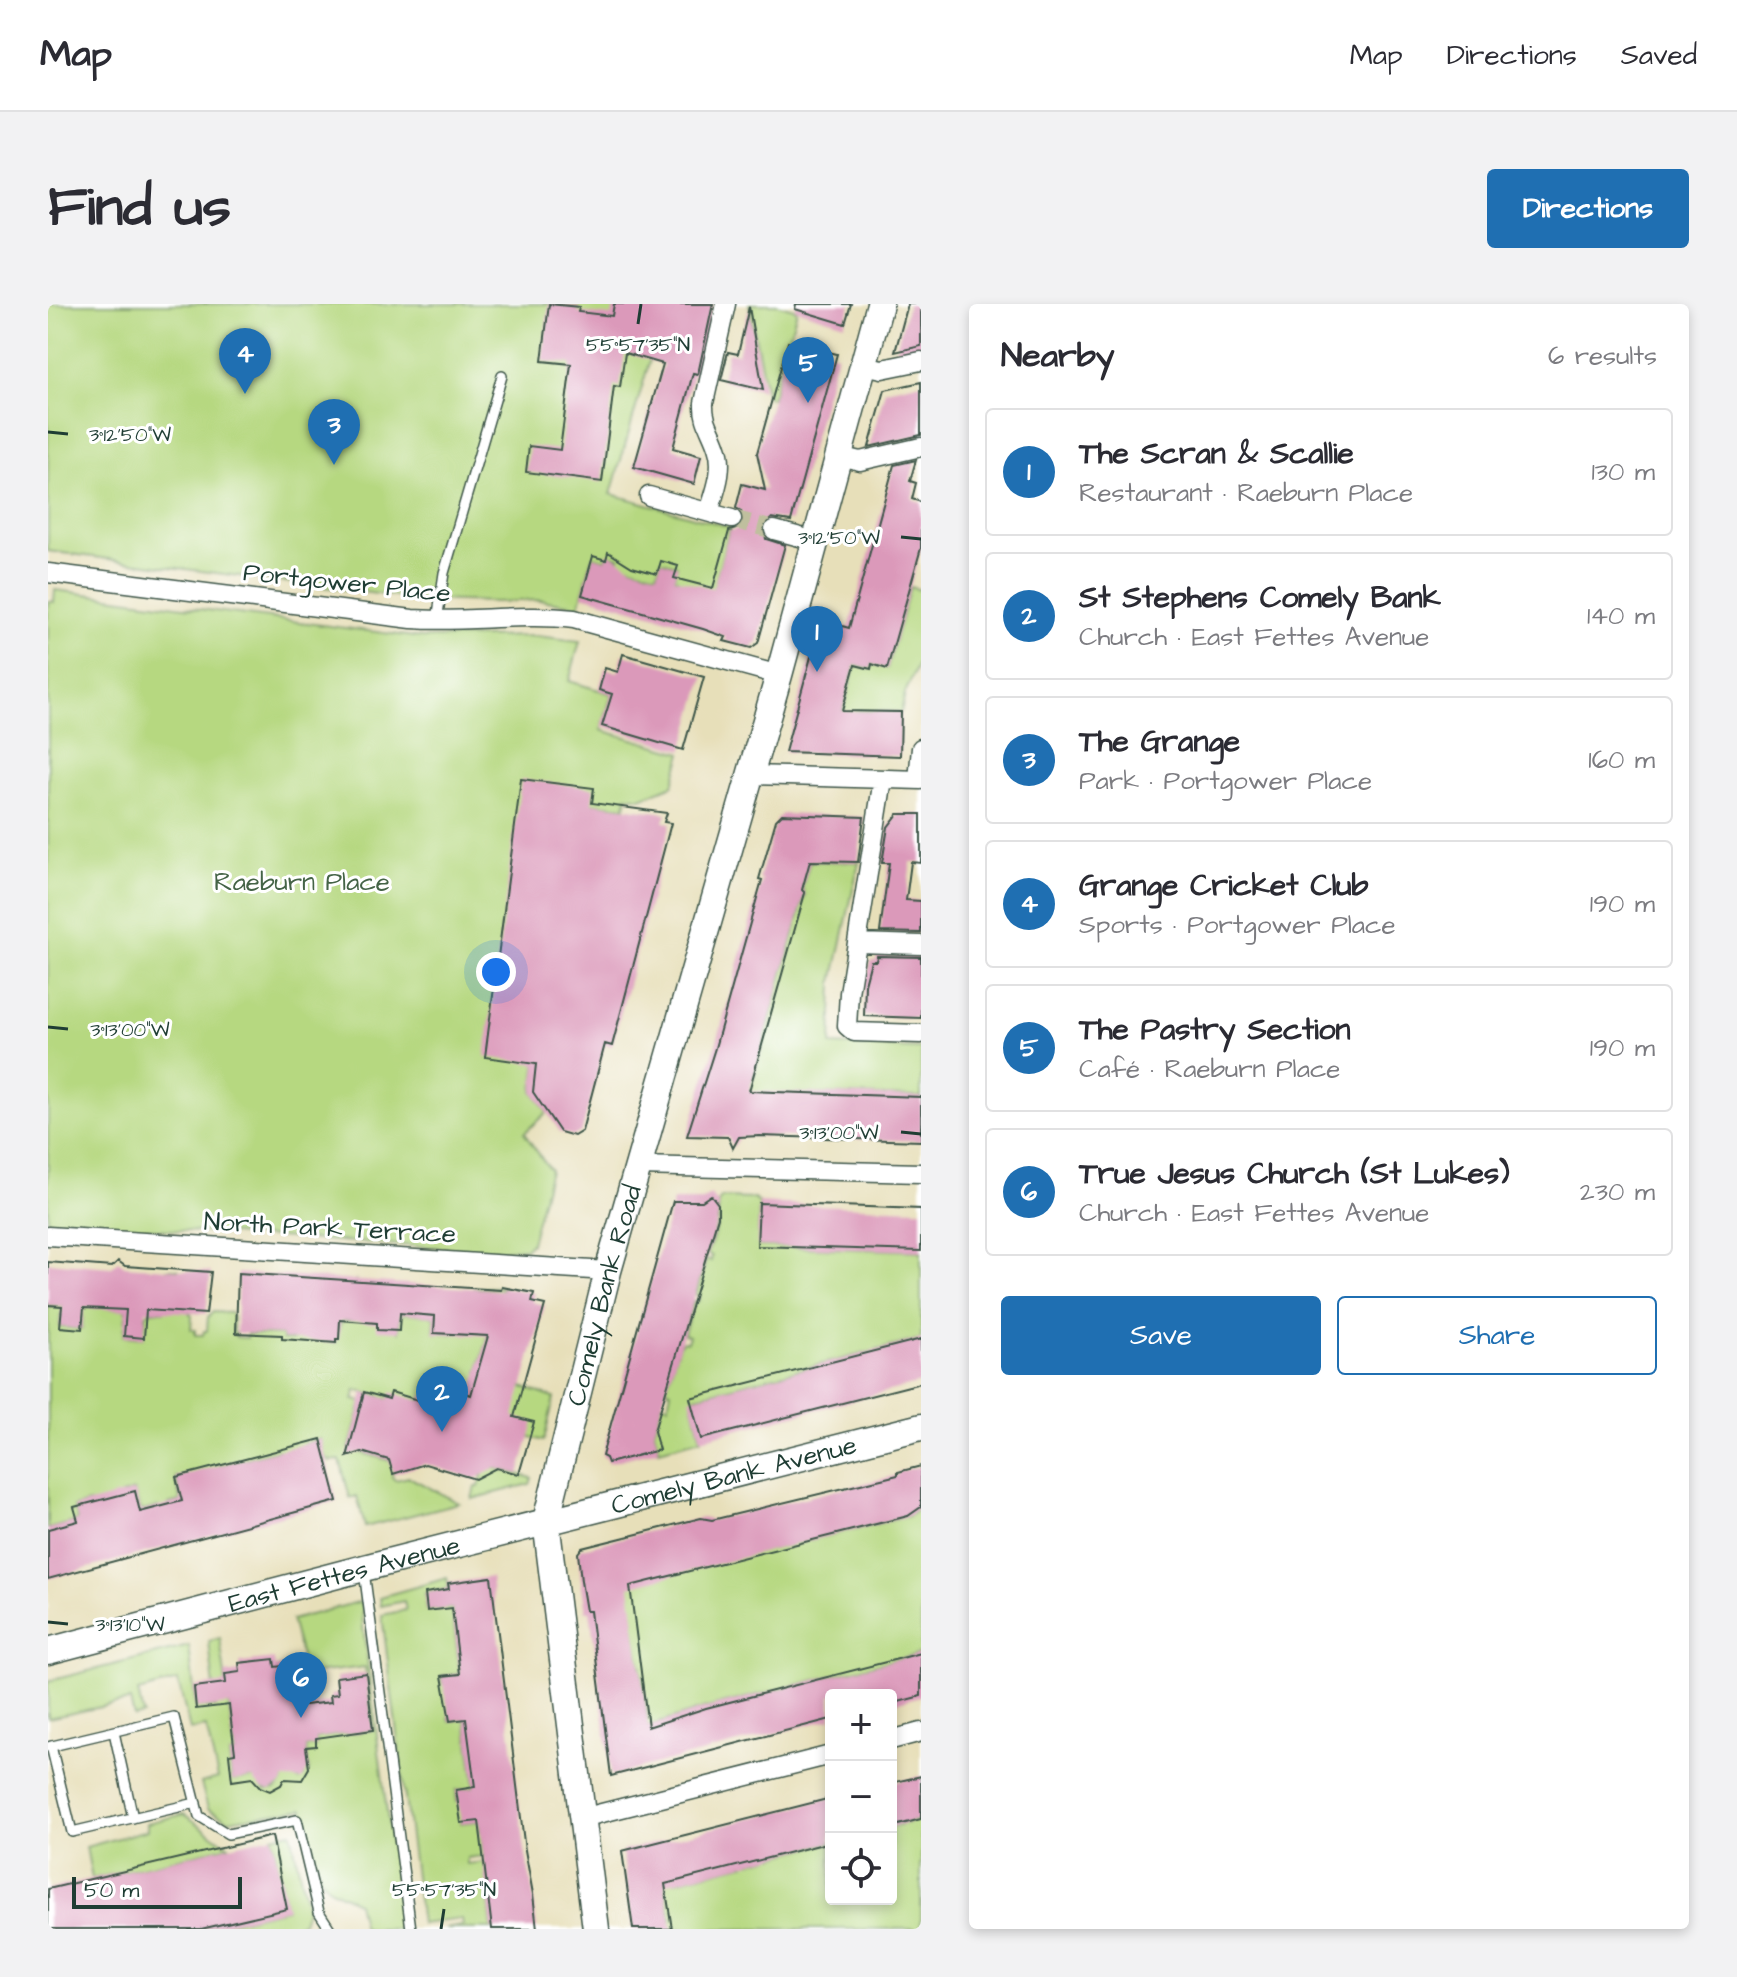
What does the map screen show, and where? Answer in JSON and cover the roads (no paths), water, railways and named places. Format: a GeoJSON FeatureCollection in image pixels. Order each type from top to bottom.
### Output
{"type":"FeatureCollection","features":[{"type":"Feature","properties":{"kind":"main road"},"geometry":{"type":"LineString","coordinates":[[779,675],[880,304]]}},
{"type":"Feature","properties":{"kind":"main road","name":"Comely Bank Road"},"geometry":{"type":"LineString","coordinates":[[596,1929],[546,1521],[608,1271],[779,675]]}},
{"type":"Feature","properties":{"kind":"main road","name":"Comely Bank Avenue"},"geometry":{"type":"LineString","coordinates":[[546,1521],[921,1427]]}},
{"type":"Feature","properties":{"kind":"main road","name":"East Fettes Avenue"},"geometry":{"type":"LineString","coordinates":[[48,1651],[546,1521]]}},
{"type":"Feature","properties":{"kind":"street"},"geometry":{"type":"LineString","coordinates":[[709,512],[720,464],[718,448],[705,420],[704,403],[726,304]]}},
{"type":"Feature","properties":{"kind":"street"},"geometry":{"type":"LineString","coordinates":[[864,365],[882,369],[921,361]]}},
{"type":"Feature","properties":{"kind":"street"},"geometry":{"type":"LineString","coordinates":[[839,456],[860,461],[921,447]]}},
{"type":"Feature","properties":{"kind":"street"},"geometry":{"type":"LineString","coordinates":[[649,496],[732,519]]}},
{"type":"Feature","properties":{"kind":"street"},"geometry":{"type":"LineString","coordinates":[[774,530],[815,541]]}},
{"type":"Feature","properties":{"kind":"street","name":"Portgower Place"},"geometry":{"type":"LineString","coordinates":[[48,573],[437,621],[544,617],[574,619],[779,675]]}},
{"type":"Feature","properties":{"kind":"street"},"geometry":{"type":"LineString","coordinates":[[751,775],[920,780],[921,748]]}},
{"type":"Feature","properties":{"kind":"street"},"geometry":{"type":"LineString","coordinates":[[883,779],[849,993],[849,1029],[854,1032],[921,1034]]}},
{"type":"Feature","properties":{"kind":"street"},"geometry":{"type":"LineString","coordinates":[[858,943],[921,945]]}},
{"type":"Feature","properties":{"kind":"street"},"geometry":{"type":"LineString","coordinates":[[638,1166],[921,1173]]}},
{"type":"Feature","properties":{"kind":"street","name":"North Park Terrace"},"geometry":{"type":"LineString","coordinates":[[48,1236],[608,1271]]}},
{"type":"Feature","properties":{"kind":"street"},"geometry":{"type":"LineString","coordinates":[[897,1738],[921,1732]]}},
{"type":"Feature","properties":{"kind":"street"},"geometry":{"type":"LineString","coordinates":[[582,1818],[825,1757]]}},
{"type":"Feature","properties":{"kind":"lane"},"geometry":{"type":"LineString","coordinates":[[437,621],[444,573],[502,376]]}},
{"type":"Feature","properties":{"kind":"lane"},"geometry":{"type":"LineString","coordinates":[[364,1568],[411,1929]]}},
{"type":"Feature","properties":{"kind":"lane"},"geometry":{"type":"LineString","coordinates":[[196,1803],[72,1832],[50,1747],[174,1717],[196,1803],[199,1816],[228,1834],[297,1820],[319,1912],[330,1929]]}},
{"type":"Feature","properties":{"kind":"lane"},"geometry":{"type":"LineString","coordinates":[[114,1732],[133,1818]]}},
{"type":"Feature","properties":{"kind":"tunnel"},"geometry":{"type":"LineString","coordinates":[[732,519],[774,530]]}},
{"type":"Feature","properties":{"kind":"place","name":"Grange Cricket Club"},"geometry":{"type":"Point","coordinates":[245,394]}},
{"type":"Feature","properties":{"kind":"place","name":"The Pastry Section"},"geometry":{"type":"Point","coordinates":[808,403]}},
{"type":"Feature","properties":{"kind":"place","name":"The Grange"},"geometry":{"type":"Point","coordinates":[334,465]}},
{"type":"Feature","properties":{"kind":"place","name":"The Scran & Scallie"},"geometry":{"type":"Point","coordinates":[817,672]}},
{"type":"Feature","properties":{"kind":"place","name":"St Stephens Comely Bank"},"geometry":{"type":"Point","coordinates":[442,1432]}},
{"type":"Feature","properties":{"kind":"place","name":"True Jesus Church (St Lukes)"},"geometry":{"type":"Point","coordinates":[301,1718]}},
{"type":"Feature","properties":{"kind":"park label","name":"Raeburn Place"},"geometry":{"type":"Point","coordinates":[302,881]}}]}
